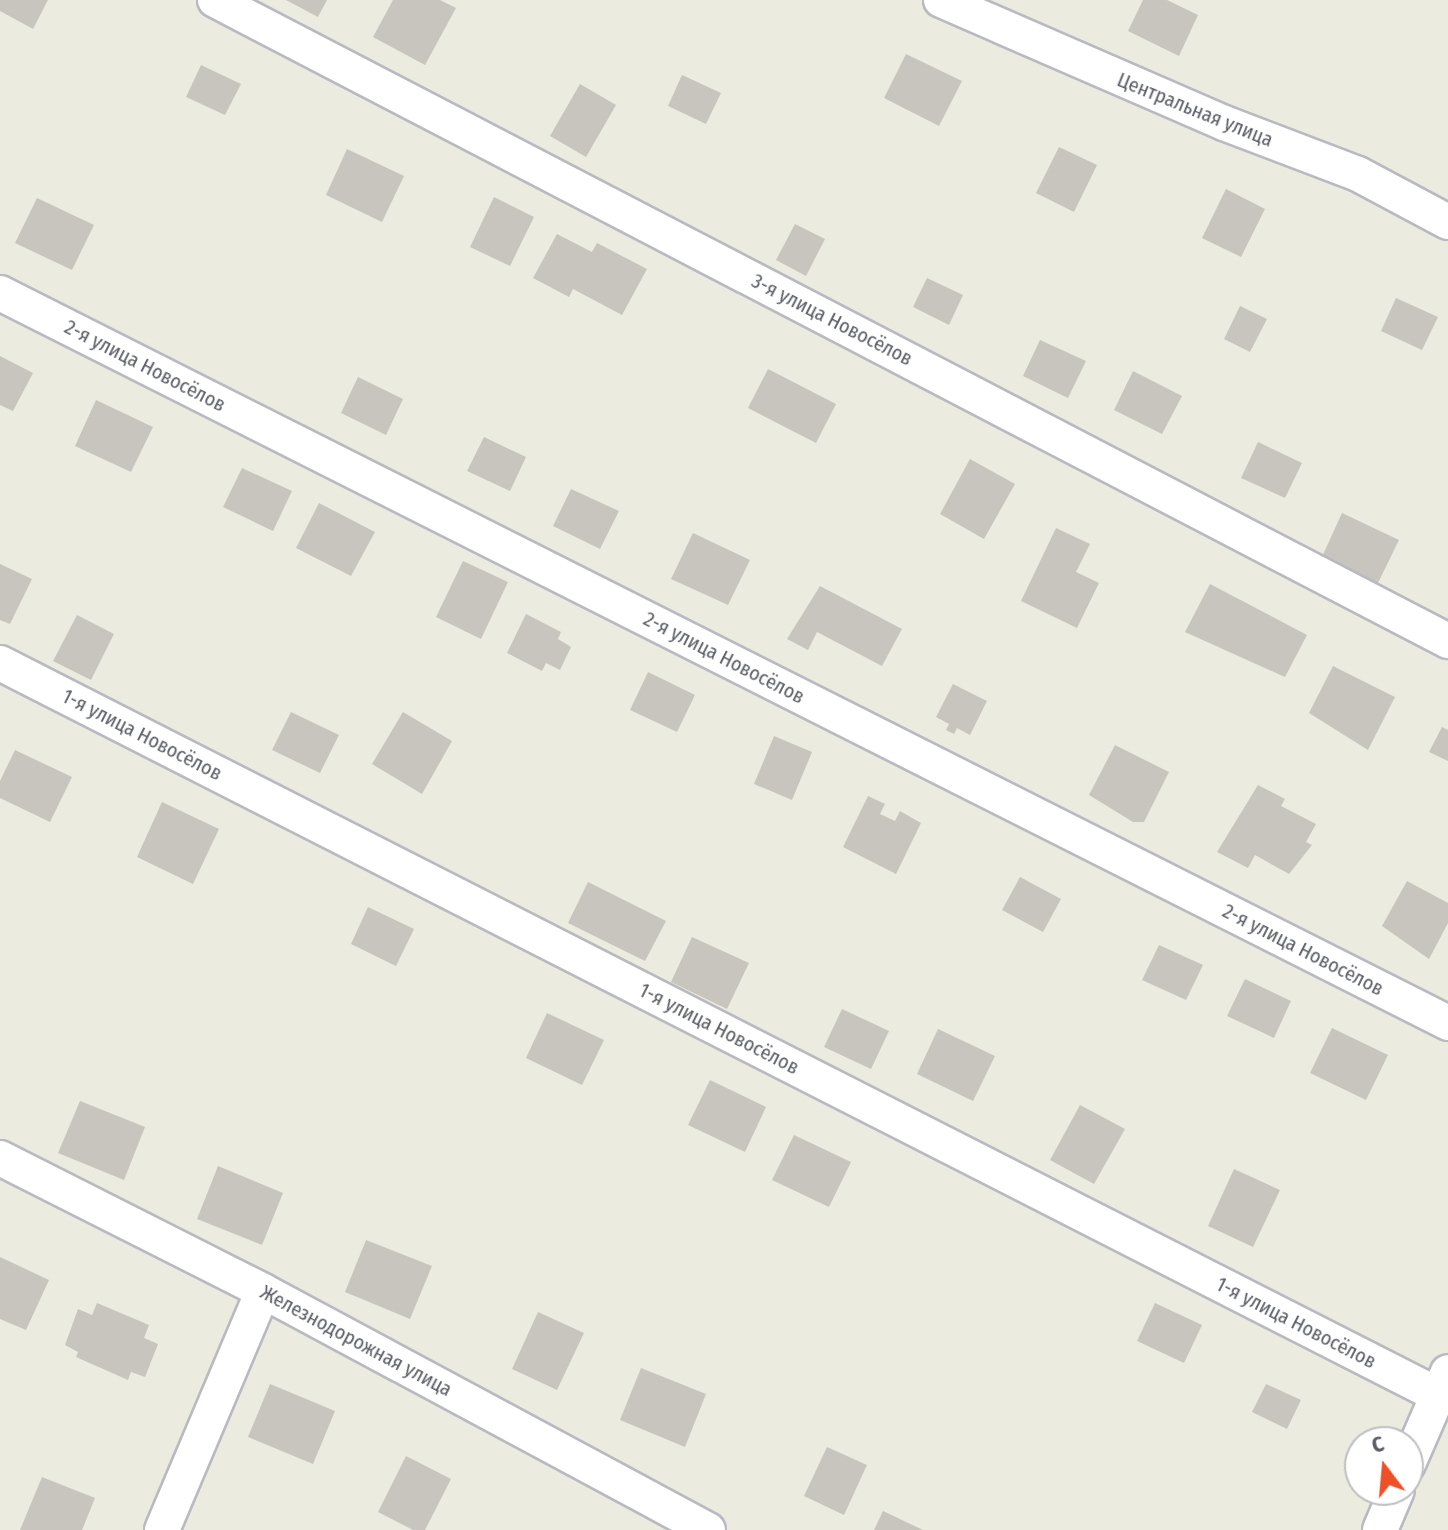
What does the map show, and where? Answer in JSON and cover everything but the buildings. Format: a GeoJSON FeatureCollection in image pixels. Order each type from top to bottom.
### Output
{"type":"FeatureCollection","features":[{"type":"Feature","properties":{"kind":"street","name":"3-я улица Новосёлов"},"geometry":{"type":"LineString","coordinates":[[215,0],[1448,641]]}},
{"type":"Feature","properties":{"kind":"street","name":"Центральная улица"},"geometry":{"type":"LineString","coordinates":[[941,0],[1224,123],[1358,174],[1448,222]]}},
{"type":"Feature","properties":{"kind":"street","name":"2-я улица Новосёлов"},"geometry":{"type":"LineString","coordinates":[[0,293],[1448,1023]]}},
{"type":"Feature","properties":{"kind":"street","name":"1-я улица Новосёлов"},"geometry":{"type":"LineString","coordinates":[[0,663],[1443,1384]]}},
{"type":"Feature","properties":{"kind":"street","name":"Железнодорожная улица"},"geometry":{"type":"LineString","coordinates":[[0,1158],[263,1291],[708,1530]]}},
{"type":"Feature","properties":{"kind":"street"},"geometry":{"type":"LineString","coordinates":[[162,1530],[263,1291]]}},
{"type":"Feature","properties":{"kind":"street"},"geometry":{"type":"LineString","coordinates":[[1424,1427],[1443,1384]]}},
{"type":"Feature","properties":{"kind":"street"},"geometry":{"type":"LineString","coordinates":[[1380,1530],[1390,1506]]}}]}
